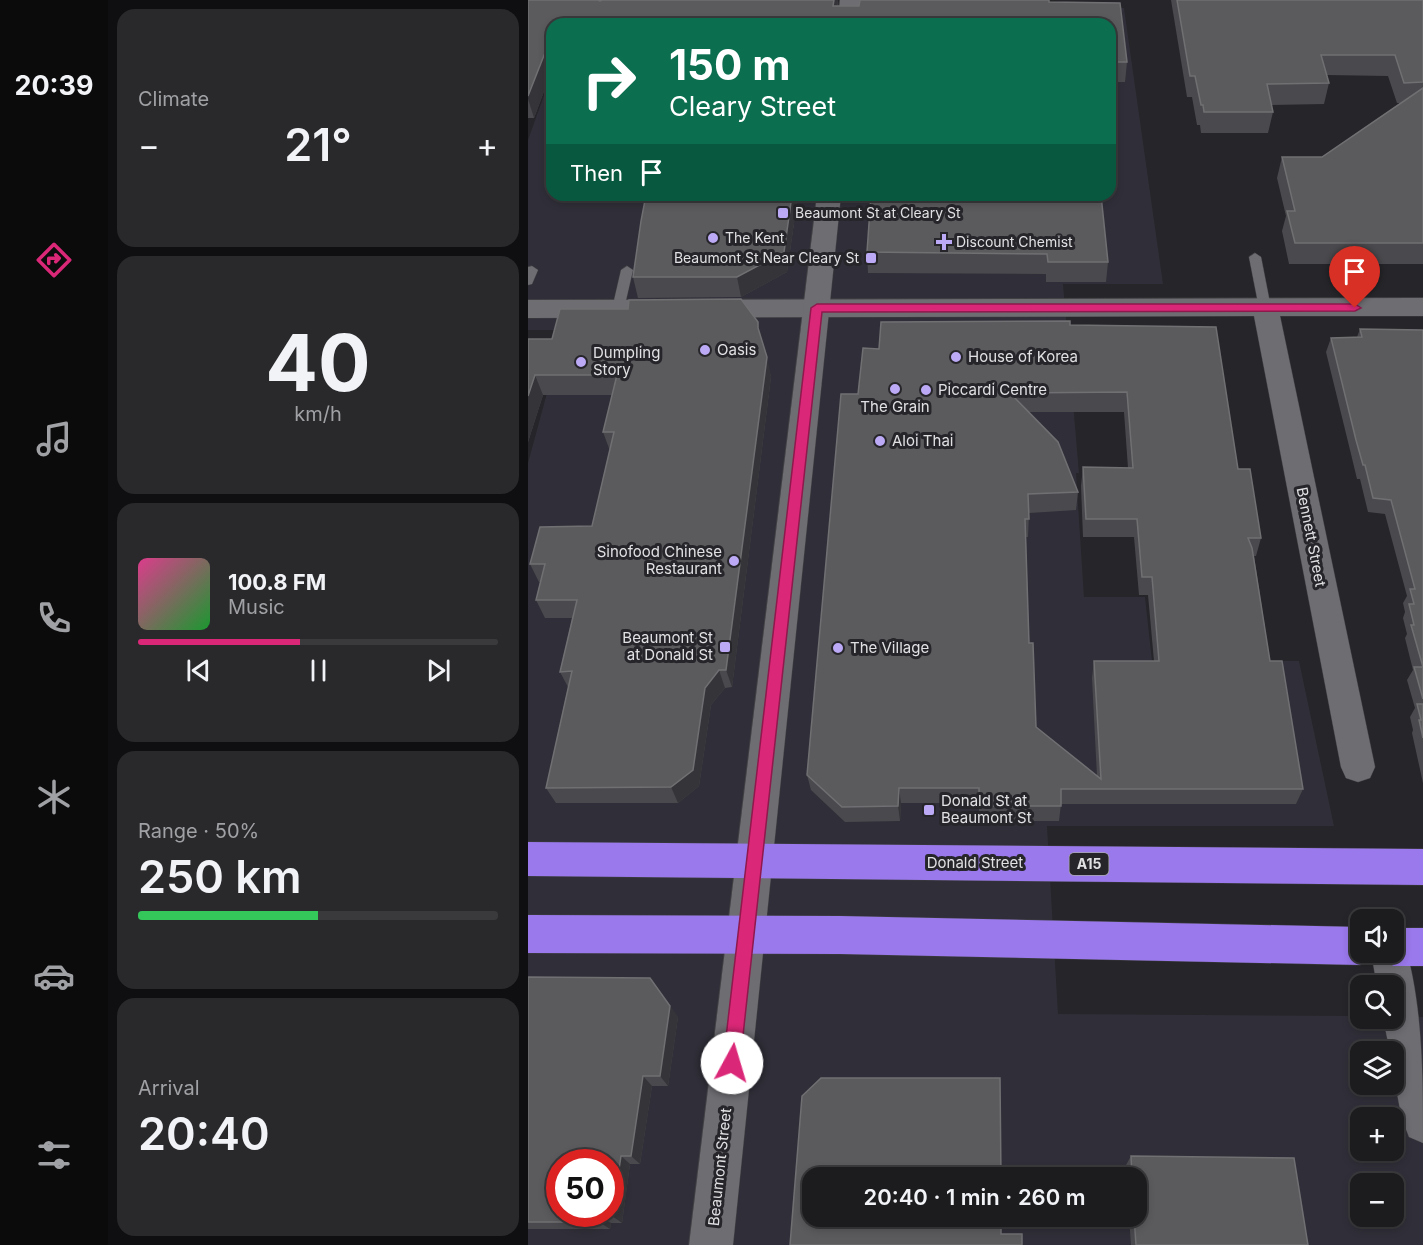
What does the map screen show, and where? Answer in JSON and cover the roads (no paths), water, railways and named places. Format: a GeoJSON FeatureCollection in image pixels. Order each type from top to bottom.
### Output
{"type":"FeatureCollection","features":[{"type":"Feature","properties":{"kind":"highway","name":"Donald Street"},"geometry":{"type":"LineString","coordinates":[[528,859],[1423,867]]}},
{"type":"Feature","properties":{"kind":"highway"},"geometry":{"type":"LineString","coordinates":[[528,934],[746,935],[1350,946]]}},
{"type":"Feature","properties":{"kind":"highway"},"geometry":{"type":"LineString","coordinates":[[1404,947],[1423,947]]}},
{"type":"Feature","properties":{"kind":"main road"},"geometry":{"type":"LineString","coordinates":[[849,18],[851,0]]}},
{"type":"Feature","properties":{"kind":"main road","name":"Beaumont Street"},"geometry":{"type":"LineString","coordinates":[[711,1245],[756,862],[828,201]]}},
{"type":"Feature","properties":{"kind":"street"},"geometry":{"type":"LineString","coordinates":[[528,309],[1423,307]]}},
{"type":"Feature","properties":{"kind":"street","name":"Bennett Street"},"geometry":{"type":"LineString","coordinates":[[1264,308],[1358,767]]}},
{"type":"Feature","properties":{"kind":"street"},"geometry":{"type":"LineString","coordinates":[[1392,963],[1423,1123]]}},
{"type":"Feature","properties":{"kind":"lane"},"geometry":{"type":"LineString","coordinates":[[1255,257],[1264,308]]}},
{"type":"Feature","properties":{"kind":"lane"},"geometry":{"type":"LineString","coordinates":[[618,309],[627,270]]}},
{"type":"Feature","properties":{"kind":"place","name":"Beaumont St at Cleary St"},"geometry":{"type":"Point","coordinates":[783,213]}},
{"type":"Feature","properties":{"kind":"place","name":"The Kent"},"geometry":{"type":"Point","coordinates":[713,238]}},
{"type":"Feature","properties":{"kind":"place","name":"Discount Chemist"},"geometry":{"type":"Point","coordinates":[944,242]}},
{"type":"Feature","properties":{"kind":"place","name":"Beaumont St Near Cleary St"},"geometry":{"type":"Point","coordinates":[871,258]}},
{"type":"Feature","properties":{"kind":"place","name":"Oasis"},"geometry":{"type":"Point","coordinates":[705,350]}},
{"type":"Feature","properties":{"kind":"place","name":"House of Korea"},"geometry":{"type":"Point","coordinates":[956,357]}},
{"type":"Feature","properties":{"kind":"place","name":"Dumpling Story"},"geometry":{"type":"Point","coordinates":[581,362]}},
{"type":"Feature","properties":{"kind":"place","name":"The Grain"},"geometry":{"type":"Point","coordinates":[895,389]}},
{"type":"Feature","properties":{"kind":"place","name":"Piccardi Centre"},"geometry":{"type":"Point","coordinates":[926,390]}},
{"type":"Feature","properties":{"kind":"place","name":"Aloi Thai"},"geometry":{"type":"Point","coordinates":[880,441]}},
{"type":"Feature","properties":{"kind":"place","name":"Sinofood Chinese Restaurant"},"geometry":{"type":"Point","coordinates":[734,561]}},
{"type":"Feature","properties":{"kind":"place","name":"Beaumont St at Donald St"},"geometry":{"type":"Point","coordinates":[725,647]}},
{"type":"Feature","properties":{"kind":"place","name":"The Village"},"geometry":{"type":"Point","coordinates":[838,648]}},
{"type":"Feature","properties":{"kind":"place","name":"Donald St at Beaumont St"},"geometry":{"type":"Point","coordinates":[929,810]}}]}
